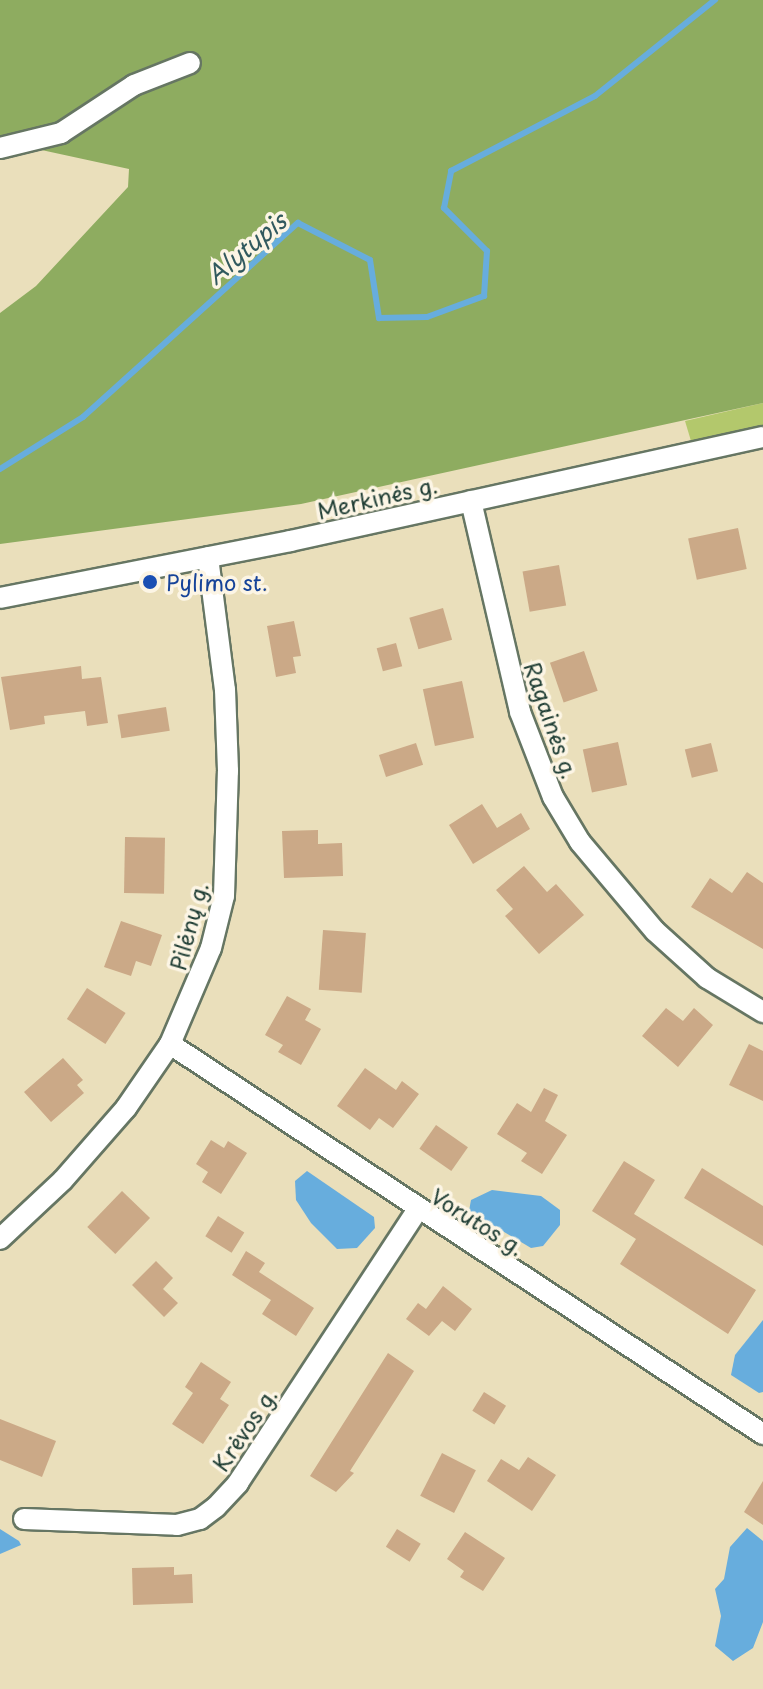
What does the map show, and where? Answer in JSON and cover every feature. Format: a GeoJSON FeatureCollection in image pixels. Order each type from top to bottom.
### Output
{"type":"FeatureCollection","features":[{"type":"Feature","properties":{"kind":"street"},"geometry":{"type":"LineString","coordinates":[[0,148],[61,133],[134,85],[190,63]]}},
{"type":"Feature","properties":{"kind":"street","name":"Merkinės g."},"geometry":{"type":"LineString","coordinates":[[0,598],[208,557],[763,437]]}},
{"type":"Feature","properties":{"kind":"street","name":"Ragainės g."},"geometry":{"type":"LineString","coordinates":[[471,501],[520,712],[553,797],[597,865],[655,931],[707,978],[763,1012]]}},
{"type":"Feature","properties":{"kind":"street","name":"Pilėnų g."},"geometry":{"type":"LineString","coordinates":[[0,1239],[92,1148],[170,1044],[200,978],[224,896],[225,690],[208,557]]}},
{"type":"Feature","properties":{"kind":"street","name":"Vorutos g."},"geometry":{"type":"LineString","coordinates":[[170,1044],[417,1211],[658,1362],[763,1434]]}},
{"type":"Feature","properties":{"kind":"street","name":"Krėvos g."},"geometry":{"type":"LineString","coordinates":[[24,1519],[177,1525],[200,1519],[216,1507],[238,1483],[417,1211]]}},
{"type":"Feature","properties":{"kind":"green space"},"geometry":{"type":"Polygon","coordinates":[[[0,0],[763,0],[763,403],[301,504],[0,544],[0,313],[36,286],[128,187],[129,169],[0,141],[0,0]]]}},
{"type":"Feature","properties":{"kind":"green space"},"geometry":{"type":"Polygon","coordinates":[[[763,403],[763,426],[691,441],[685,421],[763,403]]]}},
{"type":"Feature","properties":{"kind":"water"},"geometry":{"type":"Polygon","coordinates":[[[307,1171],[374,1217],[375,1228],[357,1248],[337,1249],[311,1223],[296,1200],[295,1181],[307,1171]]]}},
{"type":"Feature","properties":{"kind":"water"},"geometry":{"type":"Polygon","coordinates":[[[492,1190],[541,1196],[560,1210],[560,1225],[543,1246],[531,1248],[469,1211],[471,1200],[492,1190]]]}},
{"type":"Feature","properties":{"kind":"water"},"geometry":{"type":"Polygon","coordinates":[[[763,1320],[763,1392],[759,1393],[731,1375],[735,1355],[763,1320]]]}},
{"type":"Feature","properties":{"kind":"water"},"geometry":{"type":"Polygon","coordinates":[[[747,1528],[763,1541],[763,1622],[753,1648],[733,1661],[715,1646],[721,1616],[715,1589],[724,1579],[730,1547],[747,1528]]]}},
{"type":"Feature","properties":{"kind":"water"},"geometry":{"type":"Polygon","coordinates":[[[0,1529],[19,1541],[21,1545],[0,1554],[0,1529]]]}},
{"type":"Feature","properties":{"kind":"building"},"geometry":{"type":"Polygon","coordinates":[[[738,528],[747,569],[697,580],[688,539],[738,528]]]}},
{"type":"Feature","properties":{"kind":"building"},"geometry":{"type":"Polygon","coordinates":[[[559,565],[566,605],[530,612],[523,571],[559,565]]]}},
{"type":"Feature","properties":{"kind":"building"},"geometry":{"type":"Polygon","coordinates":[[[443,608],[452,640],[418,649],[409,618],[443,608]]]}},
{"type":"Feature","properties":{"kind":"building"},"geometry":{"type":"Polygon","coordinates":[[[294,621],[301,656],[293,657],[296,673],[276,677],[267,626],[294,621]]]}},
{"type":"Feature","properties":{"kind":"building"},"geometry":{"type":"Polygon","coordinates":[[[396,643],[402,666],[383,671],[377,648],[396,643]]]}},
{"type":"Feature","properties":{"kind":"building"},"geometry":{"type":"Polygon","coordinates":[[[584,651],[598,691],[564,702],[550,663],[584,651]]]}},
{"type":"Feature","properties":{"kind":"building"},"geometry":{"type":"Polygon","coordinates":[[[81,666],[82,679],[101,677],[108,723],[87,726],[85,711],[44,716],[45,724],[10,730],[1,677],[81,666]]]}},
{"type":"Feature","properties":{"kind":"building"},"geometry":{"type":"Polygon","coordinates":[[[462,681],[474,738],[435,746],[423,689],[462,681]]]}},
{"type":"Feature","properties":{"kind":"building"},"geometry":{"type":"Polygon","coordinates":[[[166,707],[170,731],[121,738],[118,715],[166,707]]]}},
{"type":"Feature","properties":{"kind":"building"},"geometry":{"type":"Polygon","coordinates":[[[618,742],[627,785],[592,793],[583,749],[618,742]]]}},
{"type":"Feature","properties":{"kind":"building"},"geometry":{"type":"Polygon","coordinates":[[[416,743],[423,765],[386,777],[379,755],[416,743]]]}},
{"type":"Feature","properties":{"kind":"building"},"geometry":{"type":"Polygon","coordinates":[[[711,743],[718,771],[692,778],[685,750],[711,743]]]}},
{"type":"Feature","properties":{"kind":"building"},"geometry":{"type":"Polygon","coordinates":[[[482,804],[497,828],[521,813],[530,829],[473,864],[449,825],[482,804]]]}},
{"type":"Feature","properties":{"kind":"building"},"geometry":{"type":"Polygon","coordinates":[[[318,830],[318,844],[342,843],[343,876],[284,878],[282,831],[318,830]]]}},
{"type":"Feature","properties":{"kind":"building"},"geometry":{"type":"Polygon","coordinates":[[[125,837],[165,838],[164,894],[124,893],[125,837]]]}},
{"type":"Feature","properties":{"kind":"building"},"geometry":{"type":"Polygon","coordinates":[[[524,866],[547,892],[556,884],[584,915],[539,954],[505,916],[513,909],[496,890],[524,866]]]}},
{"type":"Feature","properties":{"kind":"building"},"geometry":{"type":"Polygon","coordinates":[[[747,872],[763,883],[763,949],[691,907],[710,878],[732,893],[747,872]]]}},
{"type":"Feature","properties":{"kind":"building"},"geometry":{"type":"Polygon","coordinates":[[[121,921],[162,935],[151,966],[136,961],[131,976],[104,967],[121,921]]]}},
{"type":"Feature","properties":{"kind":"building"},"geometry":{"type":"Polygon","coordinates":[[[323,930],[366,933],[362,993],[319,990],[323,930]]]}},
{"type":"Feature","properties":{"kind":"building"},"geometry":{"type":"Polygon","coordinates":[[[87,988],[126,1013],[105,1044],[67,1019],[87,988]]]}},
{"type":"Feature","properties":{"kind":"building"},"geometry":{"type":"Polygon","coordinates":[[[287,996],[311,1009],[305,1020],[321,1029],[301,1065],[278,1052],[283,1045],[265,1035],[287,996]]]}},
{"type":"Feature","properties":{"kind":"building"},"geometry":{"type":"Polygon","coordinates":[[[666,1008],[683,1021],[694,1008],[713,1025],[678,1067],[642,1036],[666,1008]]]}},
{"type":"Feature","properties":{"kind":"building"},"geometry":{"type":"Polygon","coordinates":[[[749,1044],[763,1051],[763,1101],[729,1085],[749,1044]]]}},
{"type":"Feature","properties":{"kind":"building"},"geometry":{"type":"Polygon","coordinates":[[[63,1058],[83,1080],[77,1085],[84,1093],[51,1122],[24,1092],[63,1058]]]}},
{"type":"Feature","properties":{"kind":"building"},"geometry":{"type":"Polygon","coordinates":[[[365,1068],[396,1090],[402,1081],[419,1094],[393,1128],[379,1118],[370,1130],[337,1106],[365,1068]]]}},
{"type":"Feature","properties":{"kind":"building"},"geometry":{"type":"Polygon","coordinates":[[[544,1088],[558,1095],[545,1121],[567,1135],[542,1174],[521,1161],[527,1153],[497,1134],[517,1103],[531,1112],[544,1088]]]}},
{"type":"Feature","properties":{"kind":"building"},"geometry":{"type":"Polygon","coordinates":[[[436,1125],[468,1147],[451,1171],[419,1149],[436,1125]]]}},
{"type":"Feature","properties":{"kind":"building"},"geometry":{"type":"Polygon","coordinates":[[[211,1140],[224,1148],[228,1141],[247,1153],[221,1194],[202,1182],[208,1172],[196,1164],[211,1140]]]}},
{"type":"Feature","properties":{"kind":"building"},"geometry":{"type":"Polygon","coordinates":[[[624,1161],[655,1180],[634,1214],[756,1290],[728,1334],[620,1264],[636,1239],[592,1211],[624,1161]]]}},
{"type":"Feature","properties":{"kind":"building"},"geometry":{"type":"Polygon","coordinates":[[[702,1168],[763,1206],[763,1246],[684,1198],[702,1168]]]}},
{"type":"Feature","properties":{"kind":"building"},"geometry":{"type":"Polygon","coordinates":[[[122,1191],[150,1218],[115,1254],[87,1227],[122,1191]]]}},
{"type":"Feature","properties":{"kind":"building"},"geometry":{"type":"Polygon","coordinates":[[[218,1216],[244,1232],[232,1253],[205,1236],[218,1216]]]}},
{"type":"Feature","properties":{"kind":"building"},"geometry":{"type":"Polygon","coordinates":[[[246,1251],[265,1263],[259,1272],[314,1308],[296,1336],[262,1314],[271,1300],[232,1275],[246,1251]]]}},
{"type":"Feature","properties":{"kind":"building"},"geometry":{"type":"Polygon","coordinates":[[[156,1261],[173,1278],[163,1289],[178,1303],[164,1317],[132,1285],[156,1261]]]}},
{"type":"Feature","properties":{"kind":"building"},"geometry":{"type":"Polygon","coordinates":[[[443,1286],[472,1309],[455,1331],[442,1321],[429,1336],[406,1319],[418,1303],[426,1309],[443,1286]]]}},
{"type":"Feature","properties":{"kind":"building"},"geometry":{"type":"Polygon","coordinates":[[[388,1353],[414,1371],[350,1471],[354,1473],[336,1492],[310,1476],[388,1353]]]}},
{"type":"Feature","properties":{"kind":"building"},"geometry":{"type":"Polygon","coordinates":[[[201,1362],[231,1382],[220,1399],[229,1405],[203,1444],[172,1424],[193,1393],[185,1387],[201,1362]]]}},
{"type":"Feature","properties":{"kind":"building"},"geometry":{"type":"Polygon","coordinates":[[[484,1392],[506,1406],[494,1424],[472,1411],[484,1392]]]}},
{"type":"Feature","properties":{"kind":"building"},"geometry":{"type":"Polygon","coordinates":[[[0,1419],[56,1441],[42,1477],[0,1460],[0,1419]]]}},
{"type":"Feature","properties":{"kind":"building"},"geometry":{"type":"Polygon","coordinates":[[[442,1453],[476,1470],[454,1513],[420,1496],[442,1453]]]}},
{"type":"Feature","properties":{"kind":"building"},"geometry":{"type":"Polygon","coordinates":[[[528,1457],[556,1475],[532,1511],[487,1481],[501,1459],[519,1470],[528,1457]]]}},
{"type":"Feature","properties":{"kind":"building"},"geometry":{"type":"Polygon","coordinates":[[[763,1481],[763,1525],[744,1512],[763,1481]]]}},
{"type":"Feature","properties":{"kind":"building"},"geometry":{"type":"Polygon","coordinates":[[[397,1529],[421,1544],[410,1562],[386,1547],[397,1529]]]}},
{"type":"Feature","properties":{"kind":"building"},"geometry":{"type":"Polygon","coordinates":[[[465,1532],[505,1558],[483,1591],[460,1577],[464,1571],[447,1559],[465,1532]]]}},
{"type":"Feature","properties":{"kind":"building"},"geometry":{"type":"Polygon","coordinates":[[[174,1567],[174,1575],[192,1574],[193,1603],[133,1605],[132,1568],[174,1567]]]}},
{"type":"Feature","properties":{"kind":"waterway","name":"Alytupis"},"geometry":{"type":"LineString","coordinates":[[0,469],[83,417],[298,223],[370,260],[379,318],[427,317],[484,296],[487,251],[444,208],[451,171],[595,96],[715,0]]}},
{"type":"Feature","properties":{"kind":"place","name":"Pylimo st."},"geometry":{"type":"Point","coordinates":[150,582]}}]}
